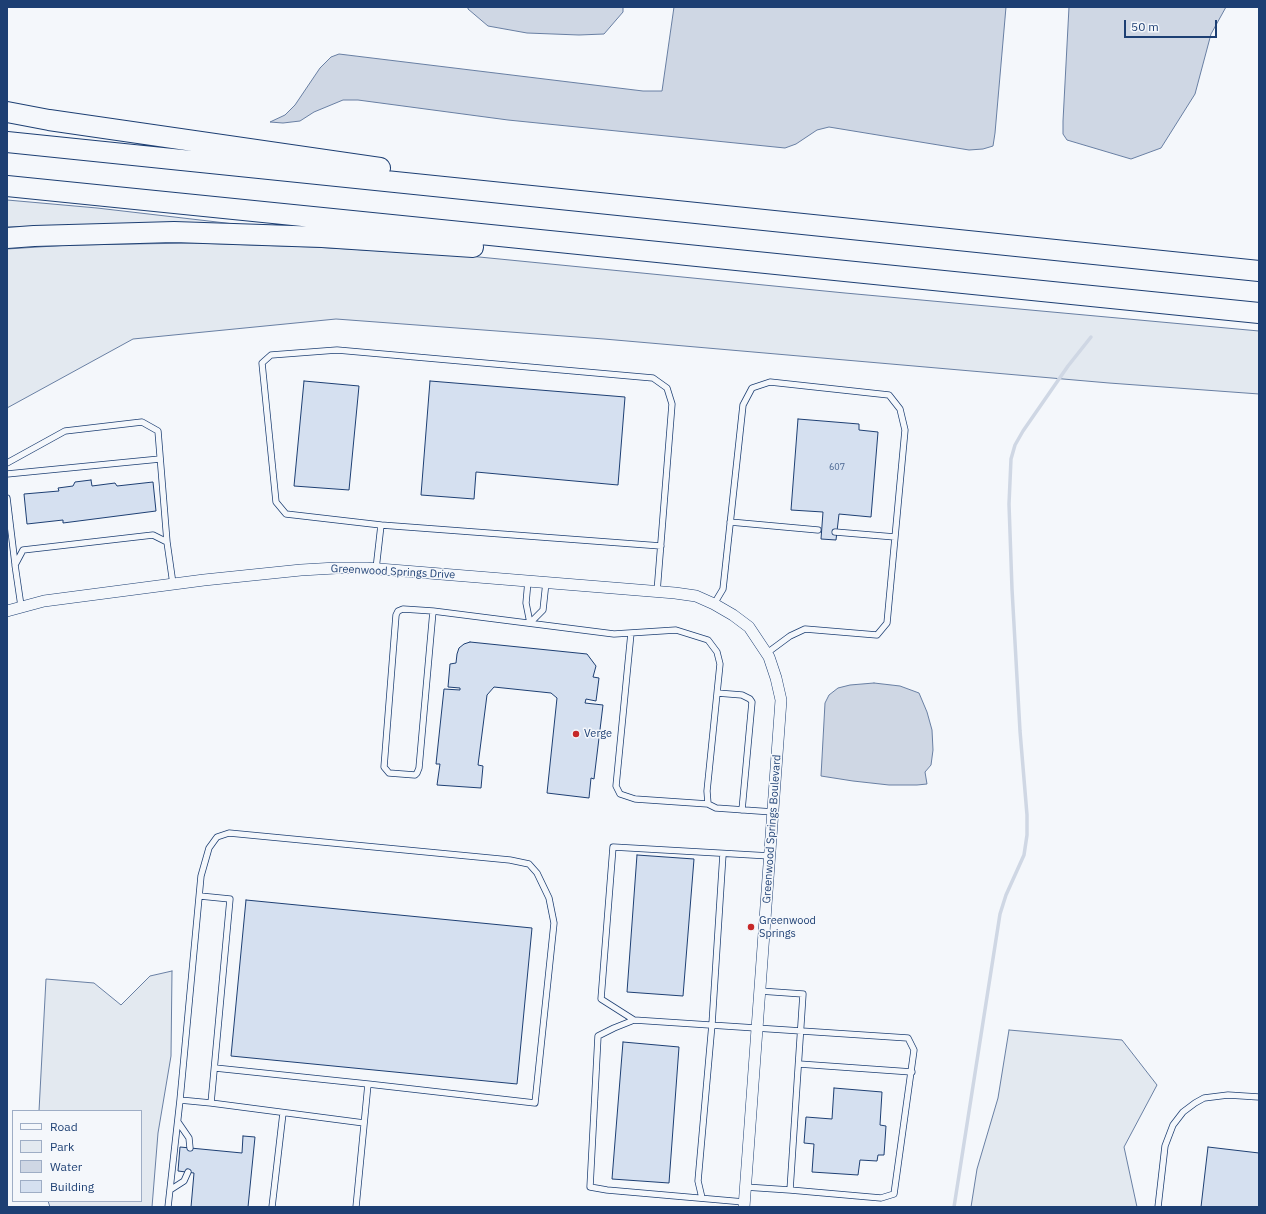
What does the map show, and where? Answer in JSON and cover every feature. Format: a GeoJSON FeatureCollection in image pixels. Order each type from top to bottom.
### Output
{"type":"FeatureCollection","features":[{"type":"Feature","properties":{"kind":"highway"},"geometry":{"type":"LineString","coordinates":[[7,112],[49,120],[644,209]]}},
{"type":"Feature","properties":{"kind":"highway"},"geometry":{"type":"LineString","coordinates":[[7,142],[644,209],[1259,271]]}},
{"type":"Feature","properties":{"kind":"highway"},"geometry":{"type":"LineString","coordinates":[[7,186],[734,261],[1259,313]]}},
{"type":"Feature","properties":{"kind":"highway"},"geometry":{"type":"LineString","coordinates":[[7,238],[34,236],[182,233],[322,237],[734,261]]}},
{"type":"Feature","properties":{"kind":"street","name":"Greenwood Springs Drive"},"geometry":{"type":"LineString","coordinates":[[7,611],[44,601],[173,584],[301,570],[336,568],[376,569],[546,582],[696,596],[733,615],[748,627]]}},
{"type":"Feature","properties":{"kind":"street","name":"Greenwood Springs Boulevard"},"geometry":{"type":"LineString","coordinates":[[744,1204],[781,700],[776,678],[767,653],[748,627]]}},
{"type":"Feature","properties":{"kind":"lane"},"geometry":{"type":"LineString","coordinates":[[657,592],[661,546],[672,404],[667,388],[653,378],[337,350],[271,355],[262,363],[276,502],[286,514],[380,525],[661,546]]}},
{"type":"Feature","properties":{"kind":"lane"},"geometry":{"type":"LineString","coordinates":[[714,604],[723,589],[742,405],[752,388],[770,382],[888,395],[900,409],[905,430],[887,623],[877,635],[805,629],[790,636],[767,653]]}},
{"type":"Feature","properties":{"kind":"lane"},"geometry":{"type":"LineString","coordinates":[[7,463],[65,431],[142,422],[158,431],[167,542],[173,584]]}},
{"type":"Feature","properties":{"kind":"lane"},"geometry":{"type":"LineString","coordinates":[[7,474],[160,458]]}},
{"type":"Feature","properties":{"kind":"lane"},"geometry":{"type":"LineString","coordinates":[[7,498],[21,606]]}},
{"type":"Feature","properties":{"kind":"lane"},"geometry":{"type":"LineString","coordinates":[[730,522],[818,530]]}},
{"type":"Feature","properties":{"kind":"lane"},"geometry":{"type":"LineString","coordinates":[[376,569],[380,525]]}},
{"type":"Feature","properties":{"kind":"lane"},"geometry":{"type":"LineString","coordinates":[[836,532],[895,537]]}},
{"type":"Feature","properties":{"kind":"lane"},"geometry":{"type":"LineString","coordinates":[[15,565],[23,550],[153,535],[167,542]]}},
{"type":"Feature","properties":{"kind":"lane"},"geometry":{"type":"LineString","coordinates":[[528,581],[526,603],[530,623]]}},
{"type":"Feature","properties":{"kind":"lane"},"geometry":{"type":"LineString","coordinates":[[530,623],[543,610],[546,582]]}},
{"type":"Feature","properties":{"kind":"lane"},"geometry":{"type":"LineString","coordinates":[[433,611],[419,768],[417,773],[414,775],[389,772],[384,767],[396,615],[398,611],[403,609],[433,611],[614,634],[676,630],[708,640],[717,652],[720,664],[707,791],[708,804]]}},
{"type":"Feature","properties":{"kind":"lane"},"geometry":{"type":"LineString","coordinates":[[631,633],[616,786],[620,794],[635,799],[708,804],[716,808],[773,812]]}},
{"type":"Feature","properties":{"kind":"lane"},"geometry":{"type":"LineString","coordinates":[[717,693],[742,695],[750,699],[752,702],[742,810]]}},
{"type":"Feature","properties":{"kind":"lane"},"geometry":{"type":"LineString","coordinates":[[168,1207],[178,1122],[201,876],[209,848],[217,837],[229,833],[510,860],[529,864],[537,872],[549,898],[554,924],[535,1103],[214,1068]]}},
{"type":"Feature","properties":{"kind":"lane"},"geometry":{"type":"LineString","coordinates":[[634,1020],[600,999],[613,847],[770,856]]}},
{"type":"Feature","properties":{"kind":"lane"},"geometry":{"type":"LineString","coordinates":[[702,1198],[698,1181],[712,1024],[723,854]]}},
{"type":"Feature","properties":{"kind":"lane"},"geometry":{"type":"LineString","coordinates":[[200,896],[230,899],[211,1103]]}},
{"type":"Feature","properties":{"kind":"lane"},"geometry":{"type":"LineString","coordinates":[[760,991],[803,994],[790,1190]]}},
{"type":"Feature","properties":{"kind":"lane"},"geometry":{"type":"LineString","coordinates":[[744,1204],[702,1198],[607,1190],[590,1187],[598,1036],[634,1020],[908,1038],[914,1050],[894,1194],[881,1198],[745,1187]]}},
{"type":"Feature","properties":{"kind":"lane"},"geometry":{"type":"LineString","coordinates":[[799,1064],[912,1072]]}},
{"type":"Feature","properties":{"kind":"lane"},"geometry":{"type":"LineString","coordinates":[[356,1207],[368,1084]]}},
{"type":"Feature","properties":{"kind":"lane"},"geometry":{"type":"LineString","coordinates":[[1158,1207],[1165,1146],[1173,1125],[1183,1112],[1194,1103],[1204,1098],[1228,1095],[1259,1097]]}},
{"type":"Feature","properties":{"kind":"lane"},"geometry":{"type":"LineString","coordinates":[[180,1100],[364,1123]]}},
{"type":"Feature","properties":{"kind":"lane"},"geometry":{"type":"LineString","coordinates":[[272,1207],[283,1113]]}},
{"type":"Feature","properties":{"kind":"lane"},"geometry":{"type":"LineString","coordinates":[[178,1122],[189,1138],[190,1148]]}},
{"type":"Feature","properties":{"kind":"lane"},"geometry":{"type":"LineString","coordinates":[[170,1190],[184,1180],[188,1172]]}},
{"type":"Feature","properties":{"kind":"green space"},"geometry":{"type":"Polygon","coordinates":[[[7,200],[97,208],[260,227],[135,225],[7,227],[7,200]]]}},
{"type":"Feature","properties":{"kind":"green space"},"geometry":{"type":"Polygon","coordinates":[[[196,243],[314,247],[469,256],[845,293],[1259,331],[1259,394],[1109,383],[604,339],[336,319],[133,339],[7,408],[7,249],[70,245],[196,243]]]}},
{"type":"Feature","properties":{"kind":"green space"},"geometry":{"type":"Polygon","coordinates":[[[172,971],[171,1056],[158,1133],[152,1207],[50,1207],[48,1202],[142,1202],[142,1110],[39,1110],[46,979],[94,983],[121,1005],[150,976],[172,971]]]}},
{"type":"Feature","properties":{"kind":"green space"},"geometry":{"type":"Polygon","coordinates":[[[1009,1030],[1122,1040],[1157,1085],[1124,1147],[1137,1207],[971,1207],[977,1169],[998,1098],[1009,1030]]]}},
{"type":"Feature","properties":{"kind":"water"},"geometry":{"type":"Polygon","coordinates":[[[468,7],[623,7],[623,12],[604,34],[579,35],[527,33],[488,26],[468,9],[468,7]]]}},
{"type":"Feature","properties":{"kind":"water"},"geometry":{"type":"Polygon","coordinates":[[[674,7],[1006,7],[993,146],[983,149],[969,150],[829,127],[817,130],[796,144],[785,148],[508,120],[358,100],[343,100],[314,112],[300,121],[283,123],[270,122],[285,115],[295,105],[320,68],[331,57],[339,54],[643,91],[662,91],[674,7]]]}},
{"type":"Feature","properties":{"kind":"water"},"geometry":{"type":"Polygon","coordinates":[[[1069,7],[1226,7],[1211,34],[1195,94],[1161,148],[1131,159],[1067,140],[1063,134],[1069,7]]]}},
{"type":"Feature","properties":{"kind":"water"},"geometry":{"type":"Polygon","coordinates":[[[874,683],[900,686],[919,693],[927,712],[932,730],[933,750],[931,765],[925,772],[927,784],[889,785],[821,776],[825,703],[829,695],[838,688],[850,685],[874,683]]]}},
{"type":"Feature","properties":{"kind":"building"},"geometry":{"type":"Polygon","coordinates":[[[304,381],[359,386],[349,490],[294,486],[304,381]]]}},
{"type":"Feature","properties":{"kind":"building"},"geometry":{"type":"Polygon","coordinates":[[[430,381],[625,397],[618,485],[476,472],[474,499],[421,495],[430,381]]]}},
{"type":"Feature","properties":{"kind":"building"},"geometry":{"type":"Polygon","coordinates":[[[798,419],[859,424],[859,430],[878,432],[871,517],[839,514],[836,540],[821,539],[823,512],[791,510],[798,419]]]}},
{"type":"Feature","properties":{"kind":"building"},"geometry":{"type":"Polygon","coordinates":[[[91,480],[92,486],[115,483],[117,486],[153,482],[156,511],[63,523],[63,520],[27,524],[24,494],[59,491],[58,488],[73,486],[75,482],[91,480]]]}},
{"type":"Feature","properties":{"kind":"building","name":"Verge"},"geometry":{"type":"Polygon","coordinates":[[[470,642],[587,654],[596,666],[593,677],[599,678],[596,701],[586,699],[585,703],[603,705],[594,779],[591,778],[589,798],[547,793],[557,698],[551,693],[494,687],[487,695],[478,765],[483,766],[481,788],[437,785],[440,764],[436,764],[444,689],[460,690],[460,688],[448,687],[450,664],[456,663],[459,648],[470,642]]]}},
{"type":"Feature","properties":{"kind":"building"},"geometry":{"type":"Polygon","coordinates":[[[637,855],[694,859],[683,996],[627,992],[637,855]]]}},
{"type":"Feature","properties":{"kind":"building"},"geometry":{"type":"Polygon","coordinates":[[[246,900],[532,928],[517,1084],[231,1056],[246,900]]]}},
{"type":"Feature","properties":{"kind":"building"},"geometry":{"type":"Polygon","coordinates":[[[623,1042],[679,1047],[669,1183],[612,1179],[623,1042]]]}},
{"type":"Feature","properties":{"kind":"building"},"geometry":{"type":"Polygon","coordinates":[[[834,1088],[882,1092],[880,1125],[886,1126],[884,1155],[878,1155],[877,1161],[860,1160],[858,1175],[812,1172],[814,1144],[804,1143],[806,1117],[832,1119],[834,1088]]]}},
{"type":"Feature","properties":{"kind":"building"},"geometry":{"type":"Polygon","coordinates":[[[243,1136],[255,1137],[248,1207],[191,1207],[194,1173],[178,1171],[180,1147],[242,1153],[243,1136]]]}},
{"type":"Feature","properties":{"kind":"building"},"geometry":{"type":"Polygon","coordinates":[[[1208,1147],[1259,1153],[1259,1207],[1201,1207],[1208,1147]]]}},
{"type":"Feature","properties":{"kind":"waterway"},"geometry":{"type":"LineString","coordinates":[[954,1207],[1000,914],[1006,895],[1024,855],[1027,835],[1027,815],[1020,731],[1012,589],[1009,504],[1011,459],[1015,445],[1023,431],[1068,366],[1091,337]]}},
{"type":"Feature","properties":{"kind":"place","name":"Verge"},"geometry":{"type":"Point","coordinates":[576,734]}},
{"type":"Feature","properties":{"kind":"place","name":"Greenwood Springs"},"geometry":{"type":"Point","coordinates":[751,927]}}]}
